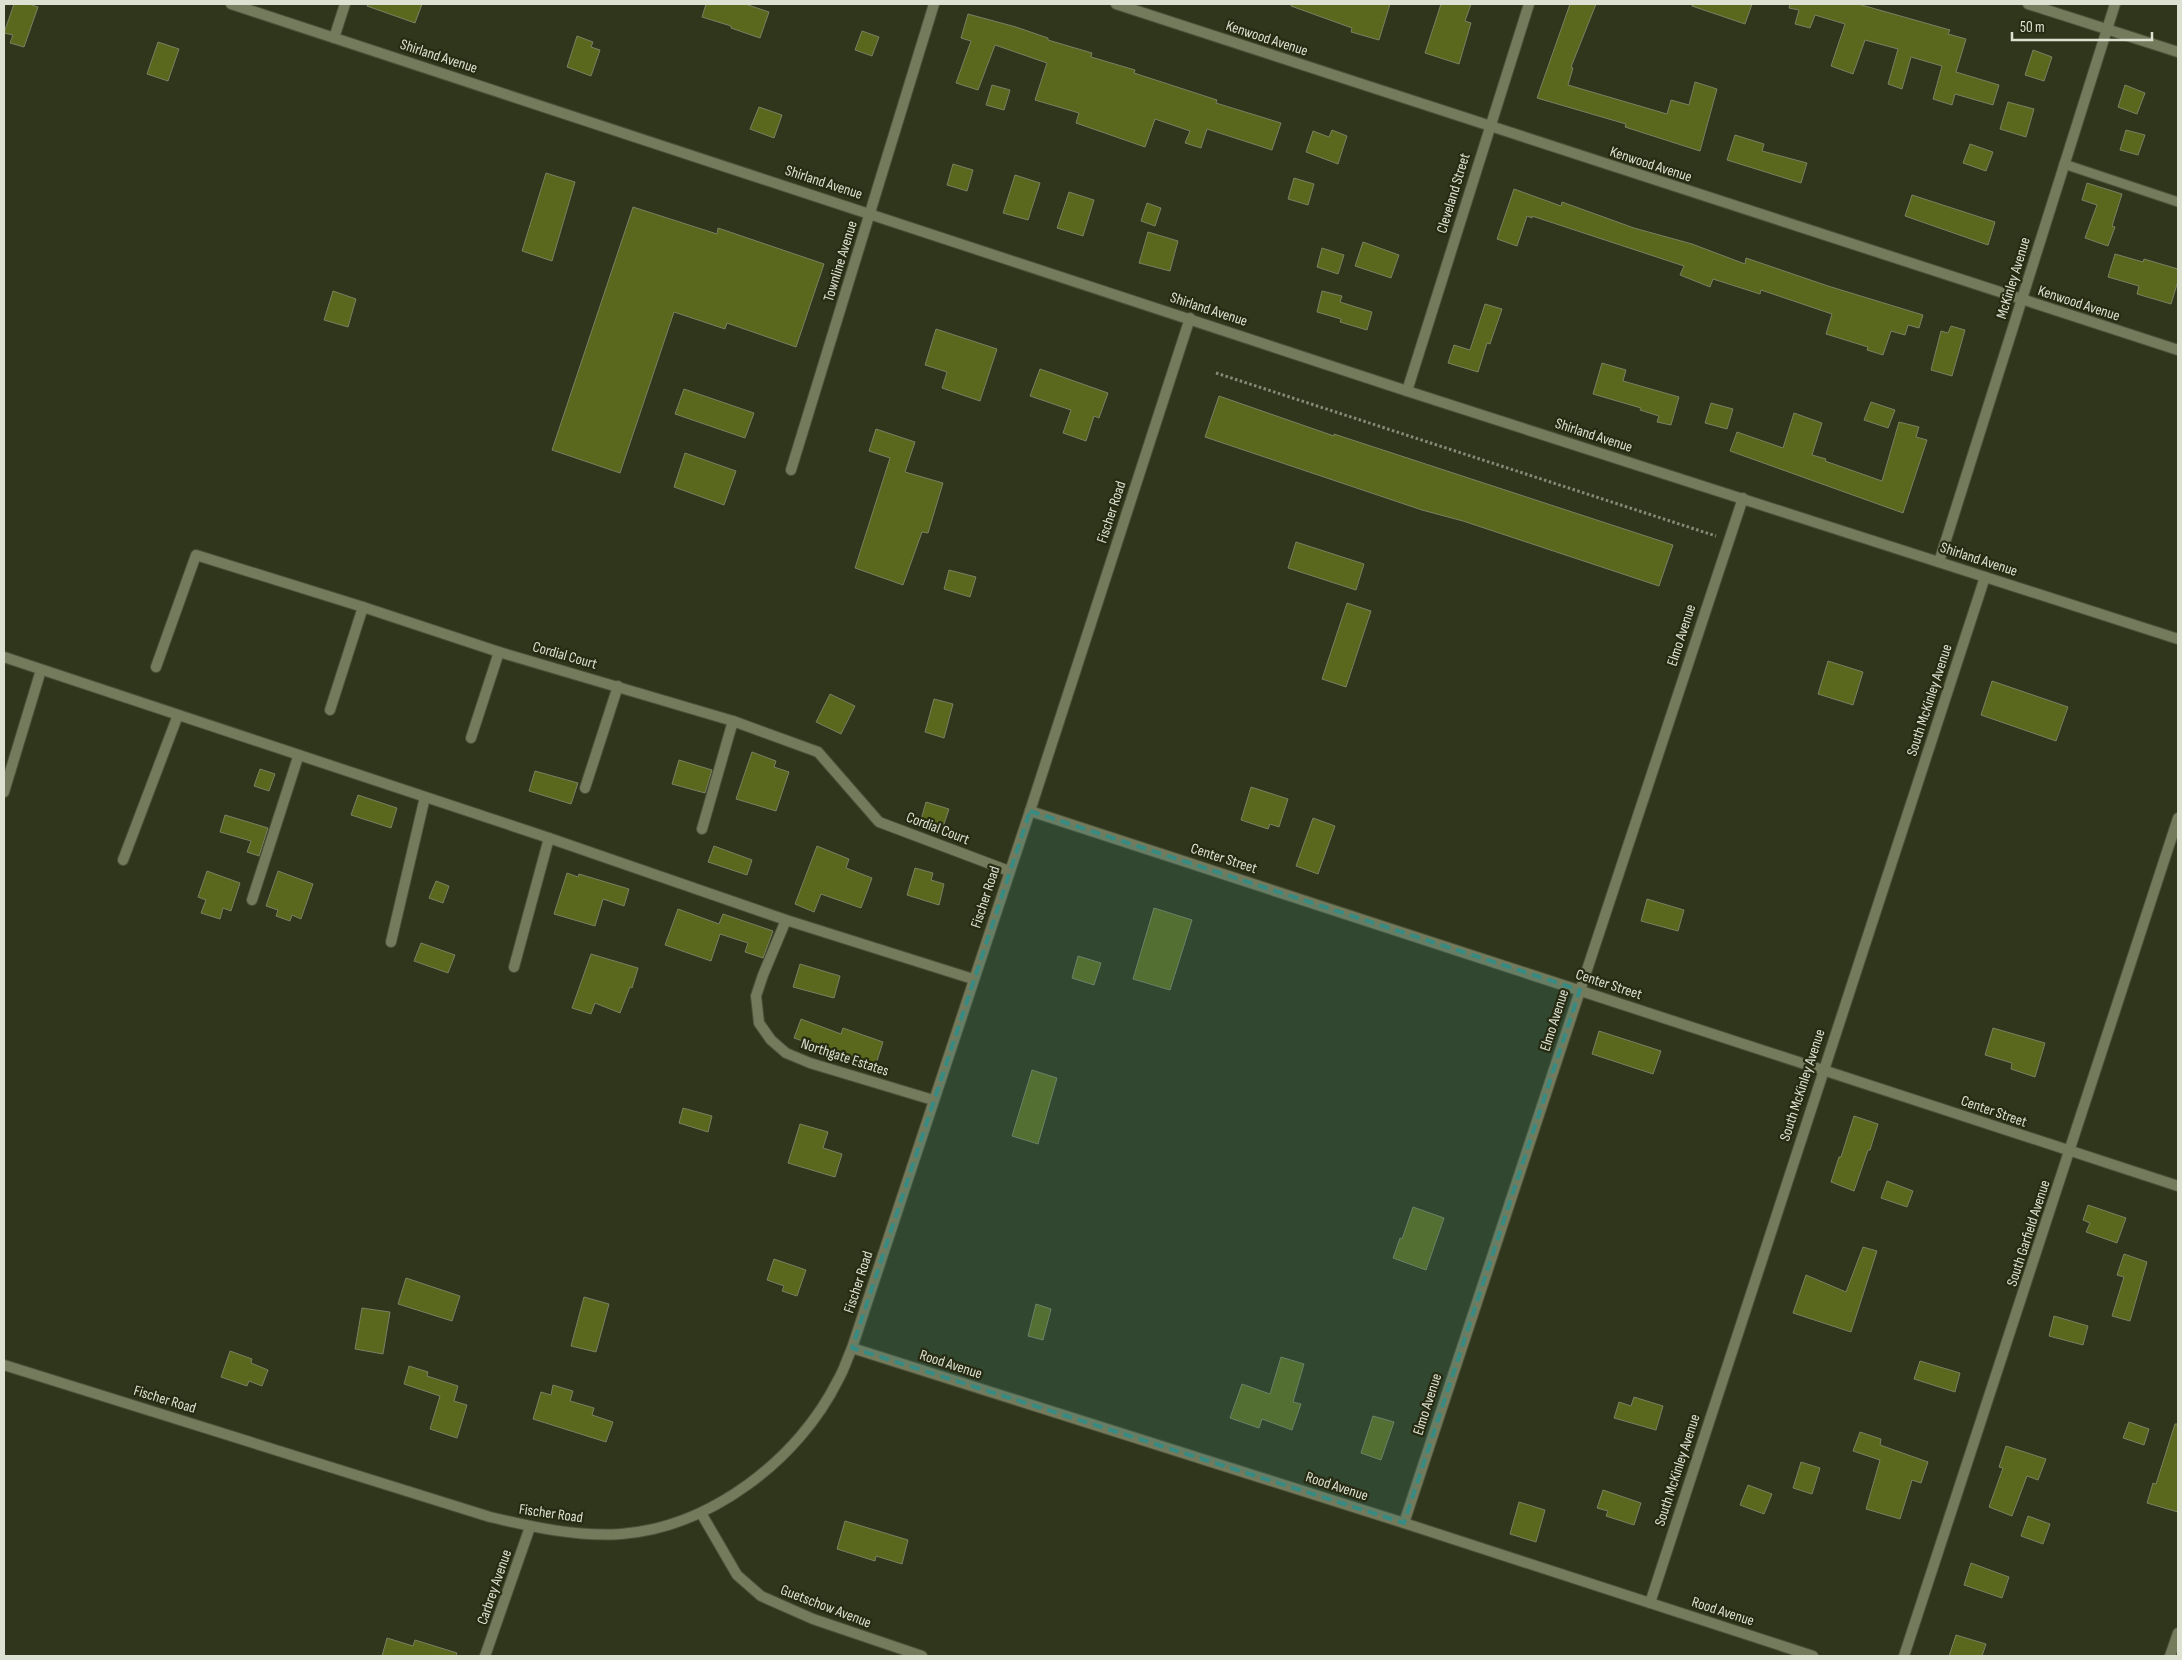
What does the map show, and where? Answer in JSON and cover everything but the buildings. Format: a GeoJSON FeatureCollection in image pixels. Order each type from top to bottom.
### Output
{"type":"FeatureCollection","features":[{"type":"Feature","properties":{"kind":"street","name":"Shirland Avenue"},"geometry":{"type":"LineString","coordinates":[[231,4],[871,213],[1407,391],[2178,639]]}},
{"type":"Feature","properties":{"kind":"street"},"geometry":{"type":"LineString","coordinates":[[334,38],[345,4]]}},
{"type":"Feature","properties":{"kind":"street","name":"Townline Avenue"},"geometry":{"type":"LineString","coordinates":[[791,470],[934,4]]}},
{"type":"Feature","properties":{"kind":"street","name":"Kenwood Avenue"},"geometry":{"type":"LineString","coordinates":[[1116,4],[2022,301],[2178,350]]}},
{"type":"Feature","properties":{"kind":"street","name":"Cleveland Street"},"geometry":{"type":"LineString","coordinates":[[1407,391],[1529,4]]}},
{"type":"Feature","properties":{"kind":"street"},"geometry":{"type":"LineString","coordinates":[[2028,4],[2178,52]]}},
{"type":"Feature","properties":{"kind":"street","name":"McKinley Avenue"},"geometry":{"type":"LineString","coordinates":[[1939,562],[2115,4]]}},
{"type":"Feature","properties":{"kind":"street","name":"Fischer Road"},"geometry":{"type":"LineString","coordinates":[[4,1365],[490,1517],[530,1527],[576,1533],[622,1534],[657,1527],[701,1513],[763,1474],[796,1441],[819,1411],[834,1388],[852,1348],[1030,811],[1190,318]]}},
{"type":"Feature","properties":{"kind":"street","name":"Elmo Avenue"},"geometry":{"type":"LineString","coordinates":[[1404,1522],[1742,498]]}},
{"type":"Feature","properties":{"kind":"street","name":"Cordial Court"},"geometry":{"type":"LineString","coordinates":[[156,667],[196,555],[499,652],[733,721],[818,752],[879,822],[1009,871]]}},
{"type":"Feature","properties":{"kind":"street","name":"South McKinley Avenue"},"geometry":{"type":"LineString","coordinates":[[1650,1603],[1985,578]]}},
{"type":"Feature","properties":{"kind":"street"},"geometry":{"type":"LineString","coordinates":[[330,710],[363,607]]}},
{"type":"Feature","properties":{"kind":"street"},"geometry":{"type":"LineString","coordinates":[[471,738],[499,652]]}},
{"type":"Feature","properties":{"kind":"street"},"geometry":{"type":"LineString","coordinates":[[4,657],[298,757],[549,838],[786,920],[973,979]]}},
{"type":"Feature","properties":{"kind":"street"},"geometry":{"type":"LineString","coordinates":[[4,792],[41,670]]}},
{"type":"Feature","properties":{"kind":"street"},"geometry":{"type":"LineString","coordinates":[[585,788],[618,686]]}},
{"type":"Feature","properties":{"kind":"street"},"geometry":{"type":"LineString","coordinates":[[123,860],[178,715]]}},
{"type":"Feature","properties":{"kind":"street"},"geometry":{"type":"LineString","coordinates":[[702,829],[733,721]]}},
{"type":"Feature","properties":{"kind":"street"},"geometry":{"type":"LineString","coordinates":[[252,900],[298,757]]}},
{"type":"Feature","properties":{"kind":"street"},"geometry":{"type":"LineString","coordinates":[[391,942],[425,797]]}},
{"type":"Feature","properties":{"kind":"street","name":"Center Street"},"geometry":{"type":"LineString","coordinates":[[1030,811],[2178,1186]]}},
{"type":"Feature","properties":{"kind":"street","name":"South Garfield Avenue"},"geometry":{"type":"LineString","coordinates":[[1904,1656],[2178,818]]}},
{"type":"Feature","properties":{"kind":"street"},"geometry":{"type":"LineString","coordinates":[[514,967],[549,838]]}},
{"type":"Feature","properties":{"kind":"street","name":"Northgate Estates"},"geometry":{"type":"LineString","coordinates":[[786,920],[756,996],[759,1023],[771,1040],[786,1052],[802,1060],[933,1100]]}},
{"type":"Feature","properties":{"kind":"street","name":"Rood Avenue"},"geometry":{"type":"LineString","coordinates":[[852,1348],[1404,1522],[1812,1656]]}},
{"type":"Feature","properties":{"kind":"street","name":"Guetschow Avenue"},"geometry":{"type":"LineString","coordinates":[[701,1513],[738,1575],[761,1596],[813,1619],[904,1654],[922,1656]]}},
{"type":"Feature","properties":{"kind":"street","name":"Carbrey Avenue"},"geometry":{"type":"LineString","coordinates":[[485,1656],[530,1527]]}},
{"type":"Feature","properties":{"kind":"street"},"geometry":{"type":"LineString","coordinates":[[2170,1656],[2178,1634]]}},
{"type":"Feature","properties":{"kind":"lane"},"geometry":{"type":"LineString","coordinates":[[2064,164],[2178,202]]}},
{"type":"Feature","properties":{"kind":"path"},"geometry":{"type":"LineString","coordinates":[[1216,373],[1729,540]]}},
{"type":"Feature","properties":{"kind":"highlighted area"},"geometry":{"type":"Polygon","coordinates":[[[1030,811],[1580,990],[1404,1523],[852,1348],[1030,811]]]}}]}
